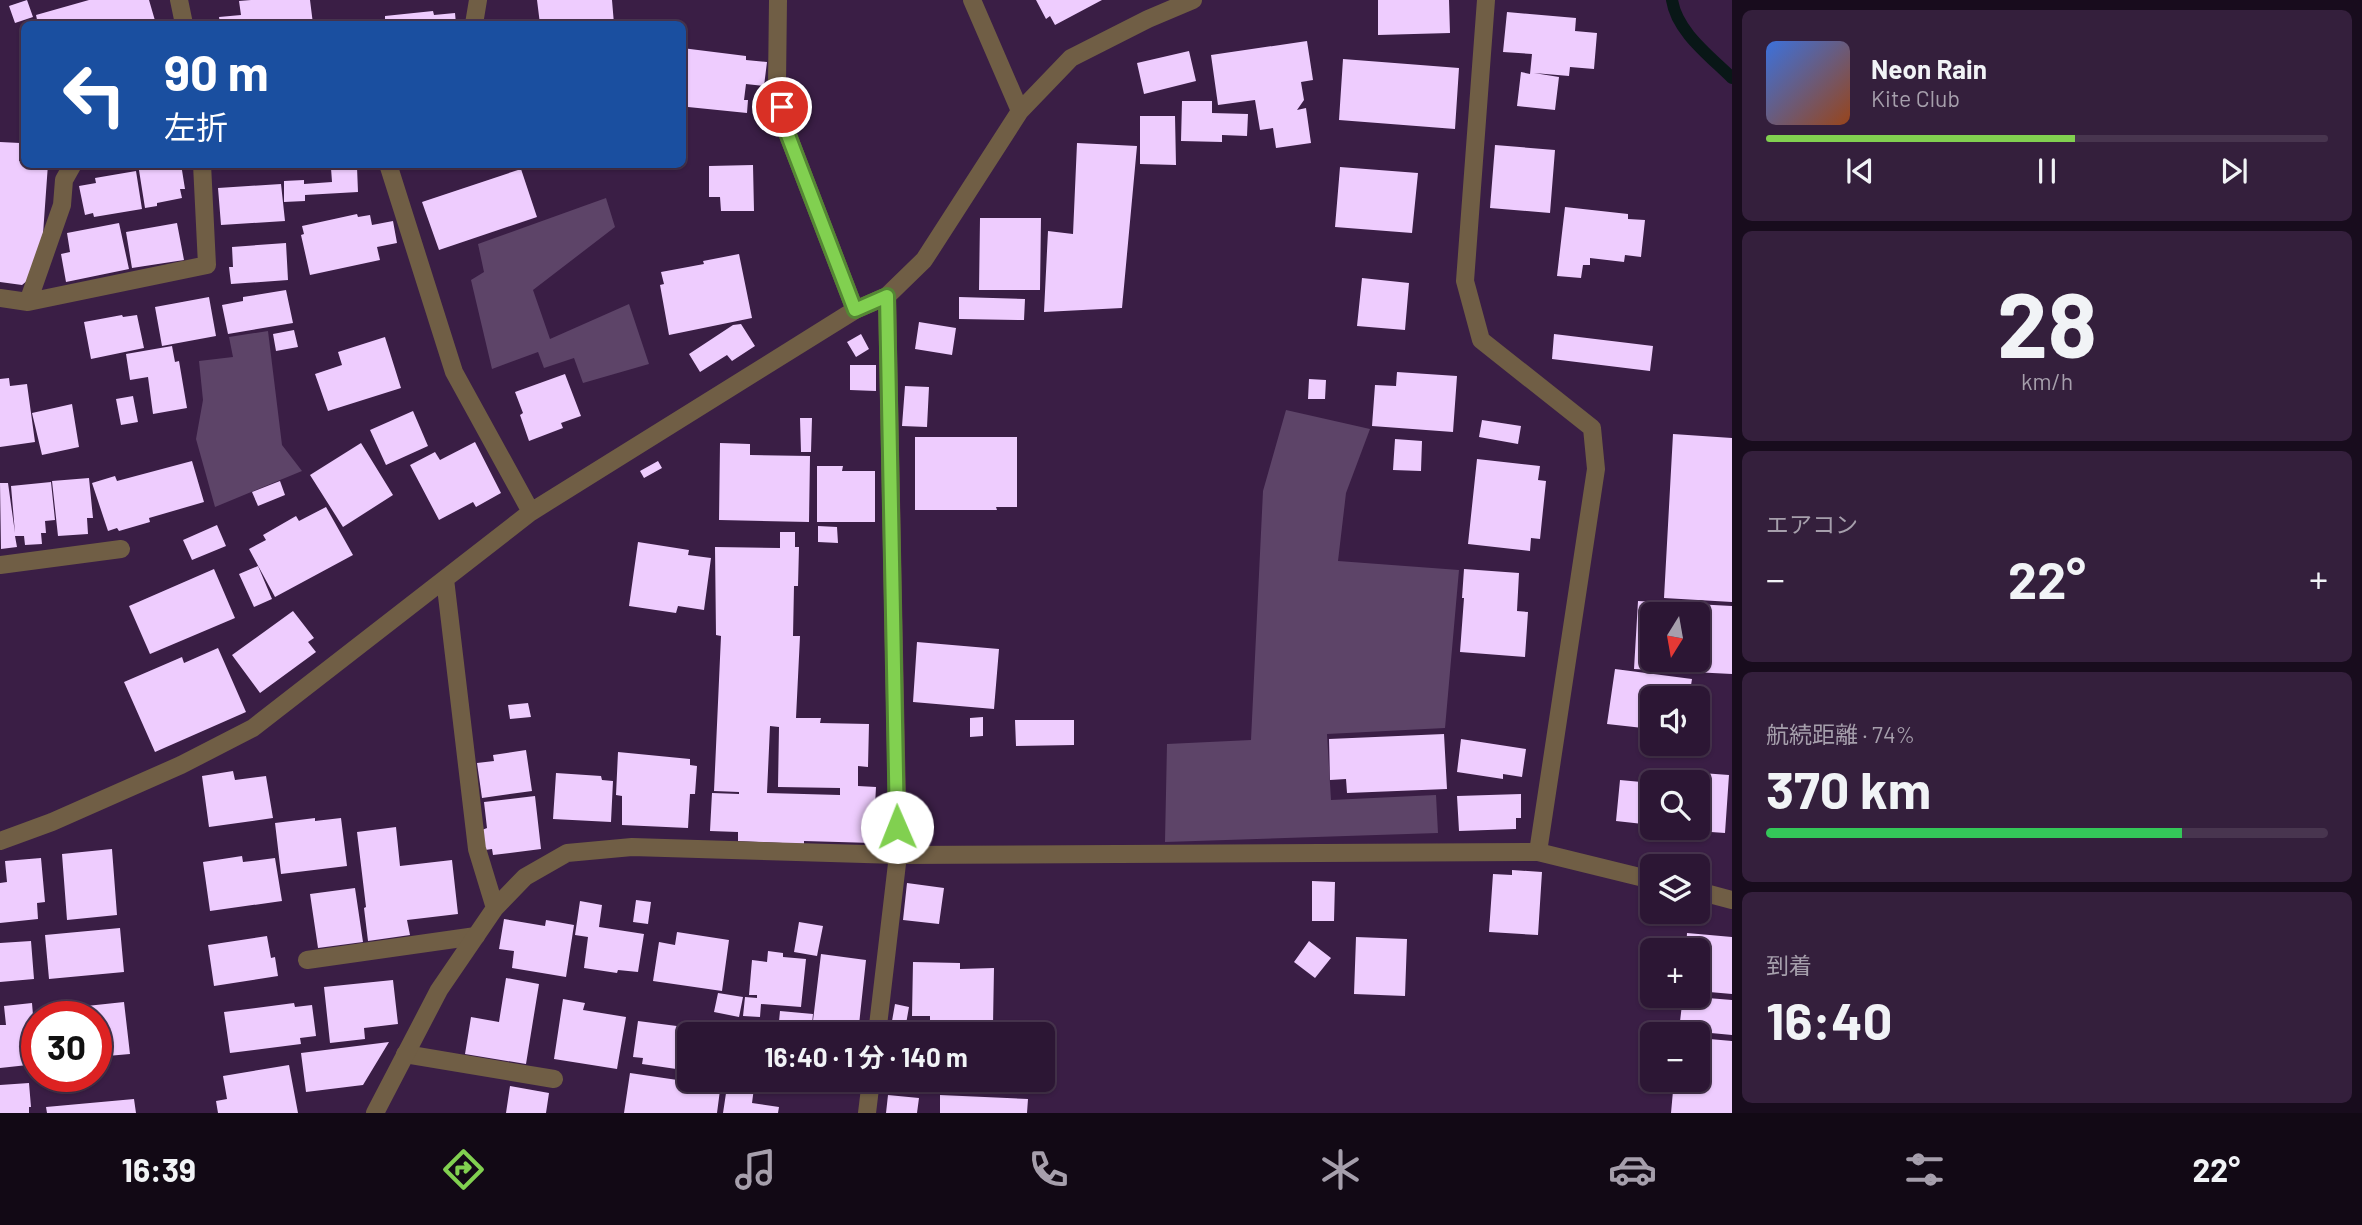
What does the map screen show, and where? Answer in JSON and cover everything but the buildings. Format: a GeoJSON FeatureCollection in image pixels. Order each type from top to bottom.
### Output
{"type":"FeatureCollection","features":[{"type":"Feature","properties":{"kind":"street"},"geometry":{"type":"LineString","coordinates":[[179,0],[183,21]]}},
{"type":"Feature","properties":{"kind":"street"},"geometry":{"type":"LineString","coordinates":[[474,21],[478,0]]}},
{"type":"Feature","properties":{"kind":"street"},"geometry":{"type":"LineString","coordinates":[[778,0],[777,84],[786,130],[855,310]]}},
{"type":"Feature","properties":{"kind":"street"},"geometry":{"type":"LineString","coordinates":[[972,0],[1020,111]]}},
{"type":"Feature","properties":{"kind":"street"},"geometry":{"type":"LineString","coordinates":[[0,841],[51,822],[170,770],[253,728],[531,512],[855,310],[887,296],[924,260],[1020,111],[1071,58],[1148,19],[1193,0]]}},
{"type":"Feature","properties":{"kind":"street"},"geometry":{"type":"LineString","coordinates":[[1486,0],[1465,281],[1480,340],[1592,428],[1596,469],[1538,852]]}},
{"type":"Feature","properties":{"kind":"street"},"geometry":{"type":"LineString","coordinates":[[28,302],[62,205],[64,180],[72,168]]}},
{"type":"Feature","properties":{"kind":"street"},"geometry":{"type":"LineString","coordinates":[[0,299],[28,302],[207,265],[202,168]]}},
{"type":"Feature","properties":{"kind":"street"},"geometry":{"type":"LineString","coordinates":[[389,168],[454,372],[531,512]]}},
{"type":"Feature","properties":{"kind":"street"},"geometry":{"type":"LineString","coordinates":[[878,1022],[898,855],[887,296]]}},
{"type":"Feature","properties":{"kind":"street"},"geometry":{"type":"LineString","coordinates":[[0,565],[121,549]]}},
{"type":"Feature","properties":{"kind":"street"},"geometry":{"type":"LineString","coordinates":[[446,579],[477,849],[495,908]]}},
{"type":"Feature","properties":{"kind":"street"},"geometry":{"type":"LineString","coordinates":[[374,1113],[439,990],[495,908],[525,877],[567,853],[632,847],[898,855],[1538,852],[1640,877]]}},
{"type":"Feature","properties":{"kind":"street"},"geometry":{"type":"LineString","coordinates":[[1710,894],[1732,900]]}},
{"type":"Feature","properties":{"kind":"street"},"geometry":{"type":"LineString","coordinates":[[307,960],[476,936]]}},
{"type":"Feature","properties":{"kind":"street"},"geometry":{"type":"LineString","coordinates":[[405,1054],[554,1079]]}},
{"type":"Feature","properties":{"kind":"street"},"geometry":{"type":"LineString","coordinates":[[867,1113],[870,1092]]}},
{"type":"Feature","properties":{"kind":"shaded area"},"geometry":{"type":"Polygon","coordinates":[[[606,198],[615,227],[533,290],[550,339],[629,304],[649,364],[583,383],[574,358],[544,368],[538,352],[492,369],[471,280],[484,272],[478,244],[606,198]]]}},
{"type":"Feature","properties":{"kind":"shaded area"},"geometry":{"type":"Polygon","coordinates":[[[268,331],[282,445],[302,471],[215,507],[196,439],[203,400],[199,361],[233,357],[229,337],[268,331]]]}},
{"type":"Feature","properties":{"kind":"shaded area"},"geometry":{"type":"Polygon","coordinates":[[[1286,410],[1370,429],[1346,493],[1338,561],[1459,570],[1445,728],[1327,734],[1331,800],[1436,795],[1438,833],[1165,842],[1167,744],[1251,740],[1263,491],[1286,410]]]}},
{"type":"Feature","properties":{"kind":"waterway"},"geometry":{"type":"LineString","coordinates":[[1672,0],[1675,12],[1687,33],[1732,78]]}},
{"type":"Feature","properties":{"kind":"route"},"geometry":{"type":"LineString","coordinates":[[782,107],[786,130],[855,310],[887,296],[897,827]]}}]}
